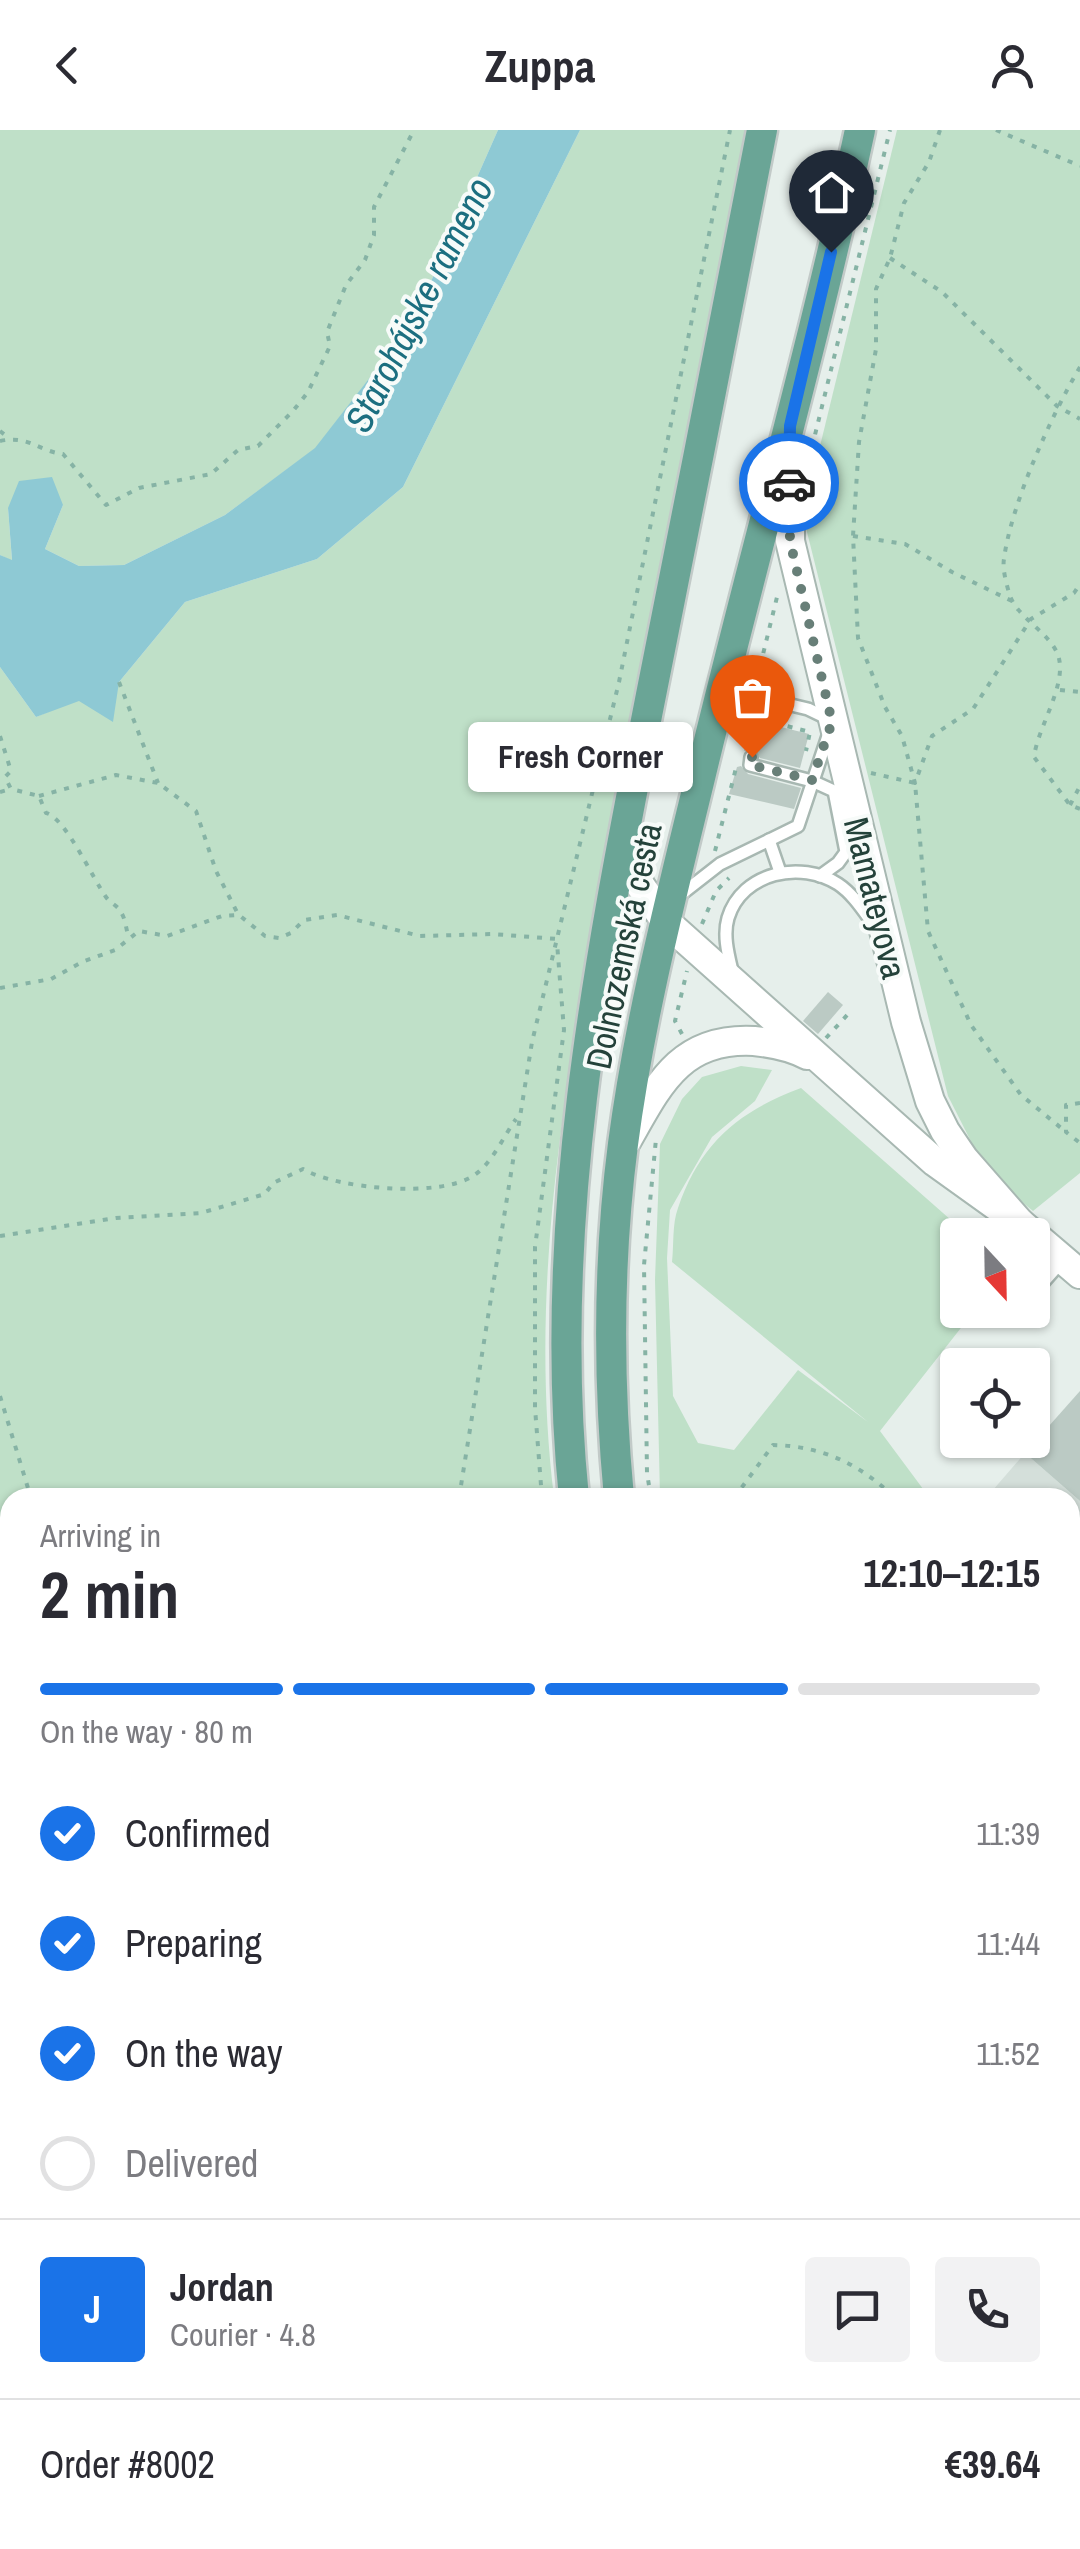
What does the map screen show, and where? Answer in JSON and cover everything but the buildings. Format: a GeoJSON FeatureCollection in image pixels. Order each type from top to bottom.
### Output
{"type":"FeatureCollection","features":[{"type":"Feature","properties":{"kind":"main road","name":"Dolnozemská cesta"},"geometry":{"type":"LineString","coordinates":[[573,1488],[566,1381],[568,1216],[579,1114],[624,830],[762,130]]}},
{"type":"Feature","properties":{"kind":"main road","name":"Dolnozemská cesta"},"geometry":{"type":"LineString","coordinates":[[617,1488],[612,1381],[614,1262],[622,1148],[668,911],[860,130]]}},
{"type":"Feature","properties":{"kind":"street","name":"Mamateyova"},"geometry":{"type":"LineString","coordinates":[[790,426],[790,541],[918,1062],[938,1117],[964,1159],[1016,1218]]}},
{"type":"Feature","properties":{"kind":"street","name":"Mamateyova"},"geometry":{"type":"LineString","coordinates":[[624,830],[640,885],[734,982],[936,1162],[1014,1218]]}},
{"type":"Feature","properties":{"kind":"street"},"geometry":{"type":"LineString","coordinates":[[622,1148],[665,1078],[699,1049],[728,1042],[772,1043],[821,1060]]}},
{"type":"Feature","properties":{"kind":"street","name":"Mamateyova"},"geometry":{"type":"LineString","coordinates":[[1050,1248],[1072,1267]]}},
{"type":"Feature","properties":{"kind":"lane"},"geometry":{"type":"LineString","coordinates":[[668,911],[720,864],[798,826],[832,722],[808,709],[766,699],[760,722]]}},
{"type":"Feature","properties":{"kind":"lane"},"geometry":{"type":"LineString","coordinates":[[752,757],[750,765],[812,780],[834,792],[846,840],[842,858],[820,876]]}},
{"type":"Feature","properties":{"kind":"lane"},"geometry":{"type":"LineString","coordinates":[[768,840],[780,872]]}},
{"type":"Feature","properties":{"kind":"lane"},"geometry":{"type":"LineString","coordinates":[[734,982],[727,950],[729,914],[752,886],[780,872],[820,876],[846,890],[885,940]]}},
{"type":"Feature","properties":{"kind":"lane"},"geometry":{"type":"LineString","coordinates":[[1050,1282],[1072,1267]]}},
{"type":"Feature","properties":{"kind":"path"},"geometry":{"type":"LineString","coordinates":[[0,441],[36,442],[49,452],[62,454],[106,505],[139,488],[170,479],[203,478],[238,450],[258,446],[293,411],[319,371],[330,346],[327,332],[346,285],[366,260],[374,235],[374,206],[414,130]]}},
{"type":"Feature","properties":{"kind":"path"},"geometry":{"type":"LineString","coordinates":[[461,1488],[519,1115],[620,682],[730,130]]}},
{"type":"Feature","properties":{"kind":"path"},"geometry":{"type":"LineString","coordinates":[[812,450],[890,130]]}},
{"type":"Feature","properties":{"kind":"path"},"geometry":{"type":"LineString","coordinates":[[940,130],[929,162],[904,203],[890,258],[876,289],[876,349],[859,442],[853,536],[858,638],[886,708],[902,736],[915,784],[928,931],[971,1025],[1021,1095],[1080,1143]]}},
{"type":"Feature","properties":{"kind":"path"},"geometry":{"type":"LineString","coordinates":[[996,130],[1080,166]]}},
{"type":"Feature","properties":{"kind":"path"},"geometry":{"type":"LineString","coordinates":[[890,258],[942,292],[1057,406],[1080,419]]}},
{"type":"Feature","properties":{"kind":"path"},"geometry":{"type":"LineString","coordinates":[[1012,600],[1003,562],[1057,406],[1080,367]]}},
{"type":"Feature","properties":{"kind":"path"},"geometry":{"type":"LineString","coordinates":[[0,430],[10,439]]}},
{"type":"Feature","properties":{"kind":"path"},"geometry":{"type":"LineString","coordinates":[[853,536],[905,544],[952,572],[1012,600],[1032,619],[1058,656],[1058,690],[1037,734],[1034,757],[1070,805],[1080,809]]}},
{"type":"Feature","properties":{"kind":"path"},"geometry":{"type":"LineString","coordinates":[[915,784],[932,736],[973,708],[1032,619],[1077,593],[1080,584]]}},
{"type":"Feature","properties":{"kind":"path"},"geometry":{"type":"LineString","coordinates":[[119,682],[158,783]]}},
{"type":"Feature","properties":{"kind":"path"},"geometry":{"type":"LineString","coordinates":[[1058,690],[1080,692]]}},
{"type":"Feature","properties":{"kind":"path"},"geometry":{"type":"LineString","coordinates":[[760,722],[810,732],[806,752]]}},
{"type":"Feature","properties":{"kind":"path"},"geometry":{"type":"LineString","coordinates":[[0,736],[12,770],[6,777],[11,790]]}},
{"type":"Feature","properties":{"kind":"path"},"geometry":{"type":"LineString","coordinates":[[843,767],[915,784]]}},
{"type":"Feature","properties":{"kind":"path"},"geometry":{"type":"LineString","coordinates":[[0,792],[11,790],[39,796],[116,775],[158,783],[196,812],[216,870],[239,916],[265,936],[279,938],[304,920],[337,915],[420,936],[492,934],[557,939]]}},
{"type":"Feature","properties":{"kind":"path"},"geometry":{"type":"LineString","coordinates":[[1070,805],[1080,786]]}},
{"type":"Feature","properties":{"kind":"path"},"geometry":{"type":"LineString","coordinates":[[39,796],[46,814],[61,822],[75,850],[88,860],[107,899],[117,906],[129,938]]}},
{"type":"Feature","properties":{"kind":"path"},"geometry":{"type":"LineString","coordinates":[[0,988],[50,980],[82,962],[116,950],[139,931],[166,936],[222,916],[239,916]]}},
{"type":"Feature","properties":{"kind":"path"},"geometry":{"type":"LineString","coordinates":[[821,1060],[850,1012]]}},
{"type":"Feature","properties":{"kind":"path"},"geometry":{"type":"LineString","coordinates":[[1066,1132],[1066,1105],[1080,1102]]}},
{"type":"Feature","properties":{"kind":"path"},"geometry":{"type":"LineString","coordinates":[[0,1236],[116,1218],[201,1213],[265,1194],[273,1183],[303,1169],[349,1185],[453,1185],[476,1175],[519,1115]]}},
{"type":"Feature","properties":{"kind":"path"},"geometry":{"type":"LineString","coordinates":[[649,1488],[644,1266],[654,1144],[662,1128]]}},
{"type":"Feature","properties":{"kind":"path"},"geometry":{"type":"LineString","coordinates":[[0,1396],[28,1488]]}},
{"type":"Feature","properties":{"kind":"path"},"geometry":{"type":"LineString","coordinates":[[742,1488],[773,1446],[808,1446],[851,1463],[882,1488]]}},
{"type":"Feature","properties":{"kind":"shaded area"},"geometry":{"type":"Polygon","coordinates":[[[1021,1458],[1031,1458],[1065,1488],[995,1488],[1021,1458]]]}},
{"type":"Feature","properties":{"kind":"green space"},"geometry":{"type":"Polygon","coordinates":[[[0,130],[498,130],[413,322],[316,448],[225,515],[124,565],[79,566],[45,549],[63,505],[8,508],[12,561],[0,555],[0,130]]]}},
{"type":"Feature","properties":{"kind":"green space"},"geometry":{"type":"Polygon","coordinates":[[[580,130],[750,130],[589,956],[560,1135],[546,1315],[553,1488],[0,1488],[0,667],[36,717],[119,682],[185,602],[317,559],[403,487],[580,130]]]}},
{"type":"Feature","properties":{"kind":"green space"},"geometry":{"type":"Polygon","coordinates":[[[897,130],[1080,130],[1080,1173],[1033,1211],[987,1173],[948,1096],[803,516],[897,130]]]}},
{"type":"Feature","properties":{"kind":"green space"},"geometry":{"type":"Polygon","coordinates":[[[741,1066],[772,1070],[755,1101],[712,1137],[670,1210],[667,1258],[673,1396],[698,1443],[734,1450],[798,1370],[868,1422],[672,1262],[678,1208],[710,1148],[724,1132],[759,1107],[801,1088],[949,1218],[940,1218],[940,1328],[961,1328],[945,1348],[940,1348],[940,1355],[880,1431],[922,1488],[660,1488],[655,1280],[660,1144],[682,1099],[702,1077],[741,1066]]]}},
{"type":"Feature","properties":{"kind":"water"},"geometry":{"type":"Polygon","coordinates":[[[498,130],[580,130],[403,487],[317,559],[185,602],[119,682],[113,722],[79,701],[36,717],[0,667],[0,555],[12,560],[8,508],[19,481],[52,477],[63,505],[45,549],[79,566],[124,565],[225,515],[315,448],[413,322],[498,130]]]}},
{"type":"Feature","properties":{"kind":"way so far"},"geometry":{"type":"LineString","coordinates":[[752,757],[750,765],[812,780],[832,722],[790,541],[789,483]]}},
{"type":"Feature","properties":{"kind":"place","name":"Fresh Corner"},"geometry":{"type":"Point","coordinates":[752,757]}},
{"type":"Feature","properties":{"kind":"route"},"geometry":{"type":"LineString","coordinates":[[789,483],[790,426],[831,252]]}},
{"type":"Feature","properties":{"kind":"water label","name":"Starohájske rameno"},"geometry":{"type":"Point","coordinates":[419,305]}}]}
